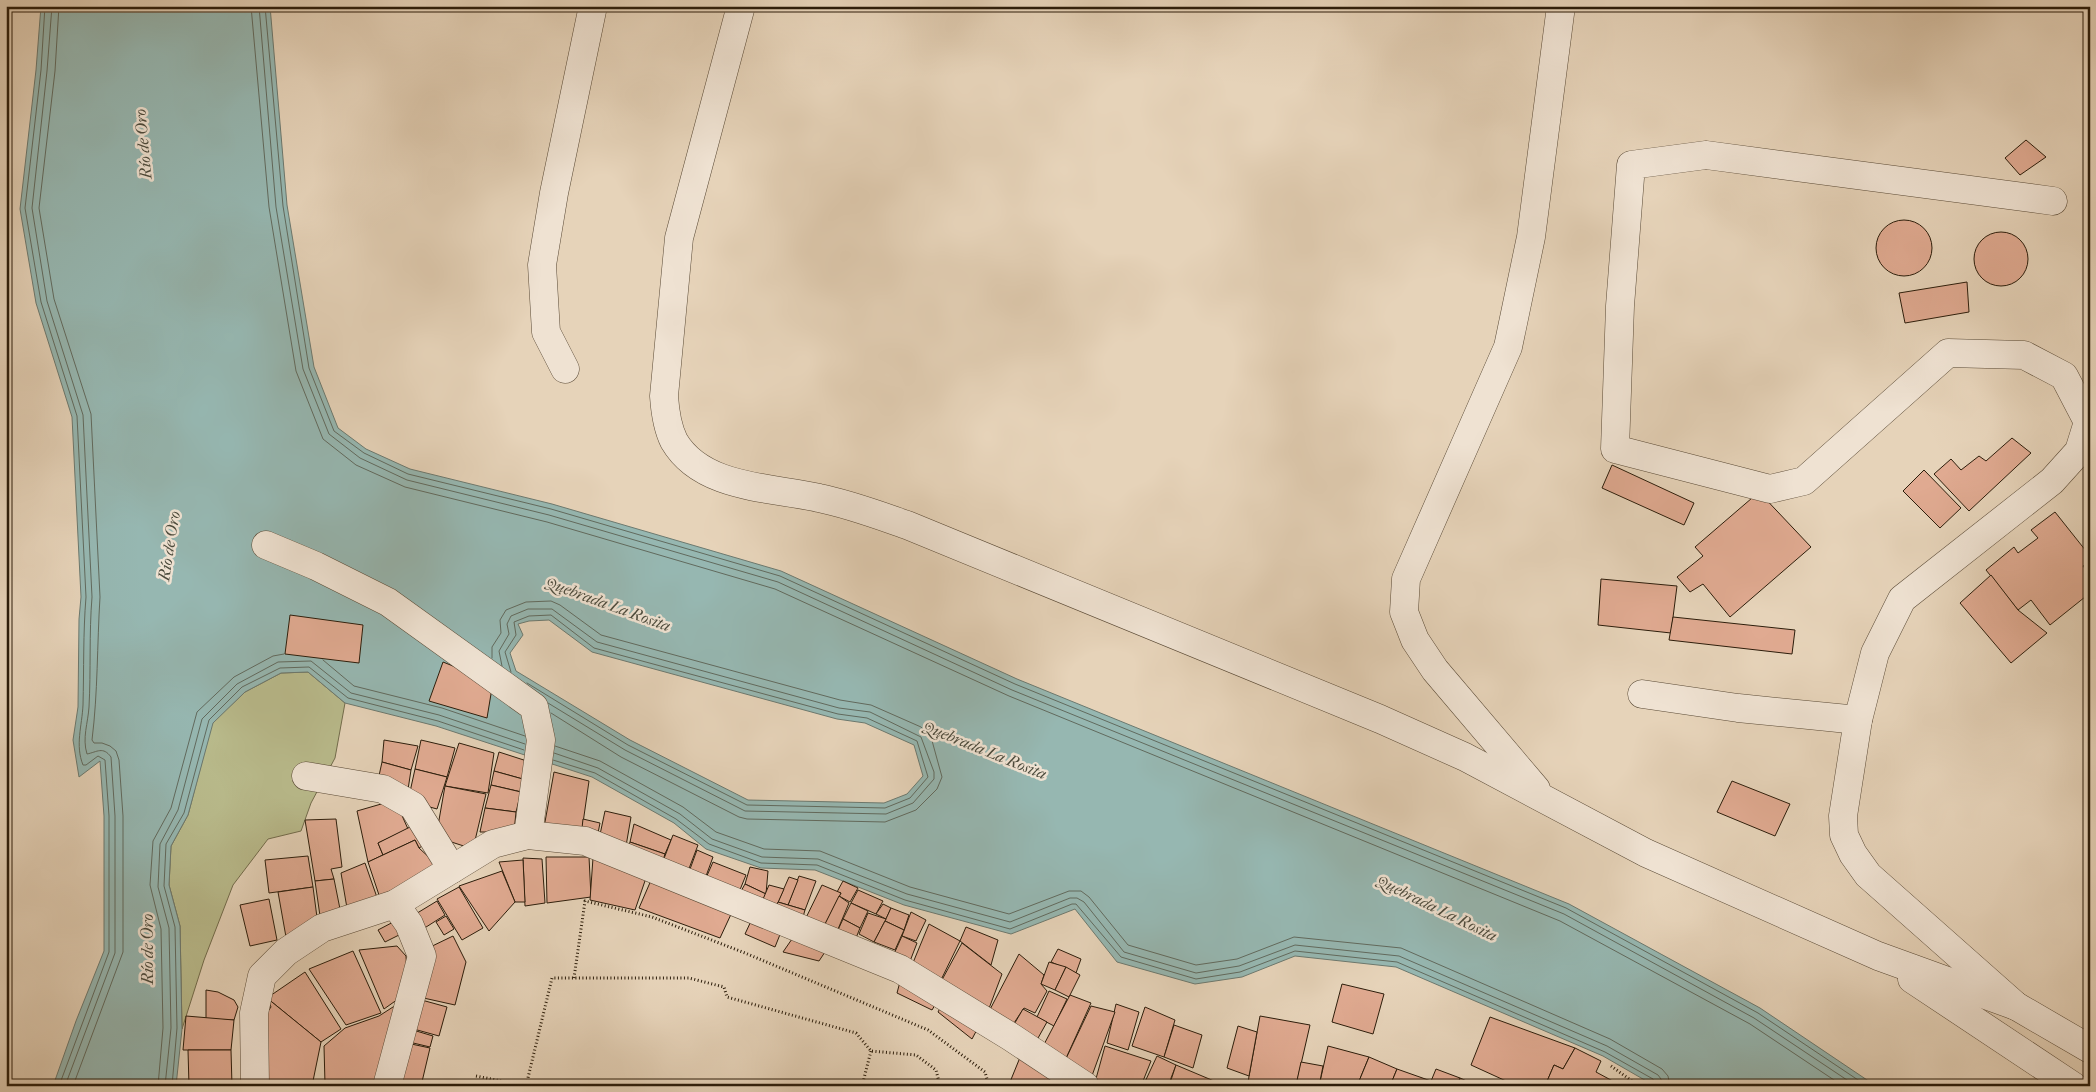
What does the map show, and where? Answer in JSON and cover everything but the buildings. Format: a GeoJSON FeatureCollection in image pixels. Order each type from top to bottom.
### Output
{"type":"FeatureCollection","features":[{"type":"Feature","properties":{"kind":"street"},"geometry":{"type":"LineString","coordinates":[[566,369],[546,332],[542,265],[554,193],[593,6]]}},
{"type":"Feature","properties":{"kind":"street"},"geometry":{"type":"LineString","coordinates":[[740,6],[679,238],[664,396],[666,418],[674,441],[692,461],[714,476],[821,498],[863,509],[907,525],[1380,719],[1465,757],[1646,853],[1878,956],[2016,1006],[2090,1049]]}},
{"type":"Feature","properties":{"kind":"street"},"geometry":{"type":"LineString","coordinates":[[1545,800],[1435,670],[1415,640],[1404,612],[1406,579],[1508,347],[1531,237],[1561,6]]}},
{"type":"Feature","properties":{"kind":"street"},"geometry":{"type":"LineString","coordinates":[[2016,1006],[1868,875],[1853,854],[1844,834],[1843,816],[1858,720],[1875,653],[1902,599],[2052,481],[2079,451],[2088,422],[2064,376],[2024,355],[1948,353],[1804,481],[1770,489],[1615,449],[1620,306],[1631,165],[1706,156],[2054,201]]}},
{"type":"Feature","properties":{"kind":"street"},"geometry":{"type":"LineString","coordinates":[[266,545],[316,566],[388,602],[534,707],[541,740],[528,834]]}},
{"type":"Feature","properties":{"kind":"street"},"geometry":{"type":"LineString","coordinates":[[1642,694],[1738,708],[1858,720]]}},
{"type":"Feature","properties":{"kind":"street"},"geometry":{"type":"LineString","coordinates":[[306,776],[383,789],[413,806],[452,869]]}},
{"type":"Feature","properties":{"kind":"street"},"geometry":{"type":"LineString","coordinates":[[255,1086],[254,1013],[262,976],[286,952],[322,928],[395,904],[493,844],[528,834],[585,841],[900,969],[1011,1037],[1085,1086]]}},
{"type":"Feature","properties":{"kind":"street"},"geometry":{"type":"LineString","coordinates":[[387,1086],[422,956],[409,924],[395,904]]}},
{"type":"Feature","properties":{"kind":"street"},"geometry":{"type":"LineString","coordinates":[[1878,956],[2072,1086]]}},
{"type":"Feature","properties":{"kind":"path"},"geometry":{"type":"LineString","coordinates":[[574,978],[585,901],[652,917],[745,953],[928,1030],[985,1072],[989,1086]]}},
{"type":"Feature","properties":{"kind":"path"},"geometry":{"type":"LineString","coordinates":[[476,1076],[526,1086],[552,978],[689,978],[724,987],[727,996],[856,1033],[871,1051],[916,1055],[936,1070],[940,1086]]}},
{"type":"Feature","properties":{"kind":"path"},"geometry":{"type":"LineString","coordinates":[[862,1086],[871,1051]]}},
{"type":"Feature","properties":{"kind":"path"},"geometry":{"type":"LineString","coordinates":[[1611,1066],[1639,1086]]}},
{"type":"Feature","properties":{"kind":"green space"},"geometry":{"type":"Polygon","coordinates":[[[308,672],[345,703],[335,758],[311,803],[301,831],[268,839],[233,885],[204,960],[182,1029],[180,926],[169,885],[171,846],[188,815],[212,723],[245,692],[281,673],[308,672]]]}},
{"type":"Feature","properties":{"kind":"water"},"geometry":{"type":"Polygon","coordinates":[[[41,6],[270,6],[287,205],[314,367],[338,428],[366,449],[410,469],[552,504],[781,571],[1017,679],[1569,904],[1760,1008],[1876,1086],[1655,1086],[1603,1056],[1396,967],[1295,956],[1242,977],[1195,984],[1117,962],[1075,909],[1011,934],[904,905],[815,870],[761,868],[706,849],[674,823],[592,777],[436,726],[345,703],[308,672],[281,673],[245,692],[213,723],[188,815],[171,846],[169,885],[180,926],[182,1029],[176,1086],[53,1086],[104,951],[104,816],[100,761],[79,777],[73,740],[78,707],[81,597],[72,417],[36,303],[20,209],[36,70],[41,6]],[[549,620],[529,621],[518,624],[523,635],[510,653],[516,671],[630,740],[748,800],[884,803],[907,794],[923,776],[914,745],[865,723],[837,719],[592,652],[549,620]]]}},
{"type":"Feature","properties":{"kind":"water label","name":"Río de Oro"},"geometry":{"type":"Point","coordinates":[143,144]}},
{"type":"Feature","properties":{"kind":"water label","name":"Río de Oro"},"geometry":{"type":"Point","coordinates":[169,546]}},
{"type":"Feature","properties":{"kind":"water label","name":"Quebrada La Rosita"},"geometry":{"type":"Point","coordinates":[608,604]}},
{"type":"Feature","properties":{"kind":"water label","name":"Quebrada La Rosita"},"geometry":{"type":"Point","coordinates":[985,750]}},
{"type":"Feature","properties":{"kind":"water label","name":"Quebrada La Rosita"},"geometry":{"type":"Point","coordinates":[1437,908]}},
{"type":"Feature","properties":{"kind":"water label","name":"Río de Oro"},"geometry":{"type":"Point","coordinates":[147,949]}}]}
